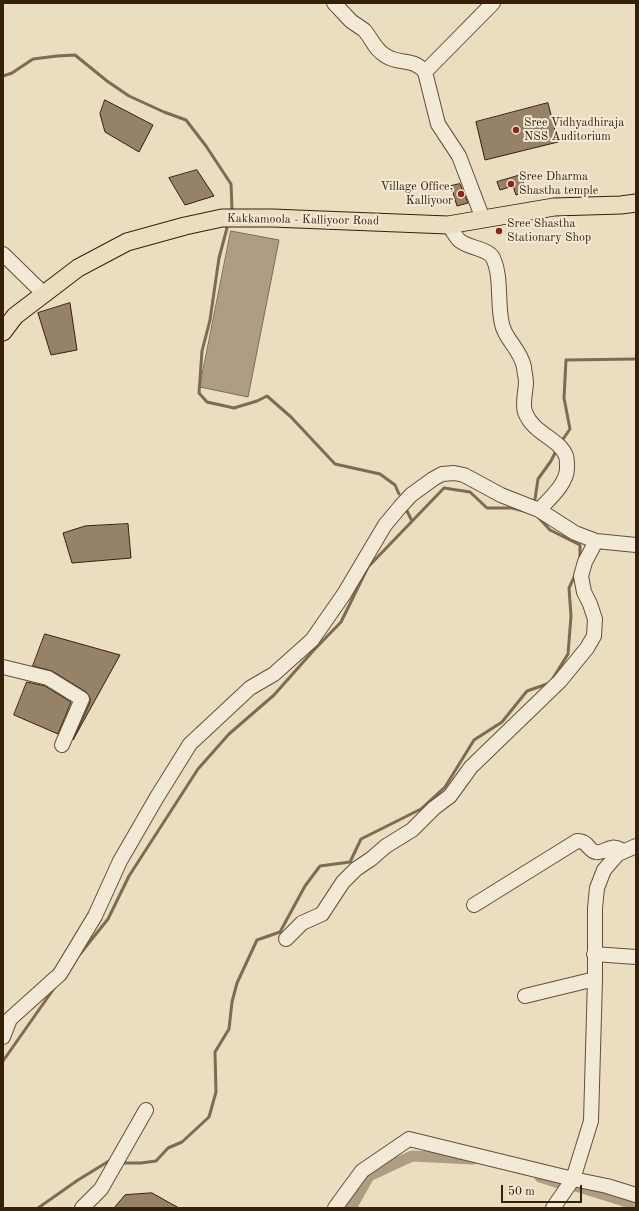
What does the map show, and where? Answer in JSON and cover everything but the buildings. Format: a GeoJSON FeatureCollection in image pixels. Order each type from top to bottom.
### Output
{"type":"FeatureCollection","features":[{"type":"Feature","properties":{"kind":"main road","name":"Kakkamoola - Kalliyoor Road"},"geometry":{"type":"LineString","coordinates":[[3,332],[15,316],[78,268],[127,242],[185,226],[222,218],[272,218],[448,225],[554,206],[621,205],[636,203]]}},
{"type":"Feature","properties":{"kind":"street"},"geometry":{"type":"LineString","coordinates":[[334,3],[362,29],[376,49],[387,57],[414,63],[420,66],[425,72],[438,124],[459,156],[483,219]]}},
{"type":"Feature","properties":{"kind":"street"},"geometry":{"type":"LineString","coordinates":[[425,72],[493,3]]}},
{"type":"Feature","properties":{"kind":"street"},"geometry":{"type":"LineString","coordinates":[[448,225],[458,240],[492,256],[496,266],[502,324],[505,334],[513,343],[520,355],[523,365],[526,381],[525,411],[531,422],[540,432],[559,445],[566,456],[567,470],[563,483],[539,510]]}},
{"type":"Feature","properties":{"kind":"street"},"geometry":{"type":"LineString","coordinates":[[3,254],[44,294]]}},
{"type":"Feature","properties":{"kind":"street"},"geometry":{"type":"LineString","coordinates":[[3,1037],[10,1019],[60,974],[95,916],[124,854],[190,744],[250,688],[274,674],[312,640],[344,594],[385,525],[411,495],[432,479],[442,474],[454,472],[464,475],[501,495],[539,510],[575,533],[596,540],[636,545]]}},
{"type":"Feature","properties":{"kind":"street"},"geometry":{"type":"LineString","coordinates":[[286,939],[302,923],[322,914],[343,882],[356,869],[386,846],[412,830],[434,808],[450,796],[471,767],[560,681],[587,648],[594,636],[595,619],[584,592],[581,576],[585,562],[596,540]]}},
{"type":"Feature","properties":{"kind":"street"},"geometry":{"type":"LineString","coordinates":[[3,667],[48,678],[82,699],[62,745]]}},
{"type":"Feature","properties":{"kind":"street"},"geometry":{"type":"LineString","coordinates":[[474,905],[577,841],[583,841],[593,851],[597,852],[614,847],[623,852]]}},
{"type":"Feature","properties":{"kind":"street"},"geometry":{"type":"LineString","coordinates":[[553,1208],[573,1179],[591,1121],[595,979],[595,908],[597,888],[604,870],[618,854],[636,846]]}},
{"type":"Feature","properties":{"kind":"street"},"geometry":{"type":"LineString","coordinates":[[594,954],[636,957]]}},
{"type":"Feature","properties":{"kind":"street"},"geometry":{"type":"LineString","coordinates":[[525,996],[595,979]]}},
{"type":"Feature","properties":{"kind":"street"},"geometry":{"type":"LineString","coordinates":[[82,1208],[101,1189],[146,1110]]}},
{"type":"Feature","properties":{"kind":"street"},"geometry":{"type":"LineString","coordinates":[[335,1208],[362,1171],[409,1139],[607,1186],[636,1195]]}},
{"type":"Feature","properties":{"kind":"shaded area"},"geometry":{"type":"Polygon","coordinates":[[[231,231],[279,240],[248,397],[200,387],[231,231]]]}},
{"type":"Feature","properties":{"kind":"waterway"},"geometry":{"type":"LineString","coordinates":[[3,76],[12,73],[33,59],[75,55],[107,81],[129,96],[186,120],[206,146],[231,184],[232,209]]}},
{"type":"Feature","properties":{"kind":"waterway"},"geometry":{"type":"LineString","coordinates":[[227,228],[219,258],[210,320],[202,351],[199,393],[207,402],[234,408],[257,401],[267,396],[291,417],[335,464],[380,474],[395,485],[399,494]]}},
{"type":"Feature","properties":{"kind":"waterway"},"geometry":{"type":"LineString","coordinates":[[561,442],[570,429],[564,398],[566,360],[636,359]]}},
{"type":"Feature","properties":{"kind":"waterway"},"geometry":{"type":"LineString","coordinates":[[535,499],[538,479],[551,461],[557,449]]}},
{"type":"Feature","properties":{"kind":"waterway"},"geometry":{"type":"LineString","coordinates":[[80,954],[108,919],[129,876],[198,769],[229,734],[274,695],[341,622],[368,567],[444,488],[470,492],[487,508],[512,508],[524,511]]}},
{"type":"Feature","properties":{"kind":"waterway"},"geometry":{"type":"LineString","coordinates":[[407,511],[412,521]]}},
{"type":"Feature","properties":{"kind":"waterway"},"geometry":{"type":"LineString","coordinates":[[538,517],[550,530],[580,545],[580,558]]}},
{"type":"Feature","properties":{"kind":"waterway"},"geometry":{"type":"LineString","coordinates":[[121,1163],[156,1161],[168,1148],[182,1142],[209,1117],[216,1092],[215,1052],[229,1029],[232,1002],[237,983],[257,940],[280,932],[305,886],[320,866],[350,862],[361,839],[421,809],[445,787],[474,740],[502,722],[527,691],[550,683],[568,654],[571,616],[569,588],[576,573]]}},
{"type":"Feature","properties":{"kind":"waterway"},"geometry":{"type":"LineString","coordinates":[[3,1061],[55,987]]}},
{"type":"Feature","properties":{"kind":"waterway"},"geometry":{"type":"LineString","coordinates":[[351,1208],[369,1176],[412,1156],[473,1159]]}},
{"type":"Feature","properties":{"kind":"waterway"},"geometry":{"type":"LineString","coordinates":[[38,1208],[78,1180],[109,1161],[112,1161]]}},
{"type":"Feature","properties":{"kind":"waterway"},"geometry":{"type":"LineString","coordinates":[[540,1177],[559,1183]]}},
{"type":"Feature","properties":{"kind":"waterway"},"geometry":{"type":"LineString","coordinates":[[576,1186],[624,1201],[636,1208]]}},
{"type":"Feature","properties":{"kind":"place","name":"Sree Vidhyadhiraja NSS Auditorium"},"geometry":{"type":"Point","coordinates":[516,130]}},
{"type":"Feature","properties":{"kind":"place","name":"Sree Dharma Shastha temple"},"geometry":{"type":"Point","coordinates":[511,184]}},
{"type":"Feature","properties":{"kind":"place","name":"Village Office, Kalliyoor"},"geometry":{"type":"Point","coordinates":[461,194]}},
{"type":"Feature","properties":{"kind":"place","name":"Sree Shastha Stationary Shop"},"geometry":{"type":"Point","coordinates":[499,231]}}]}
